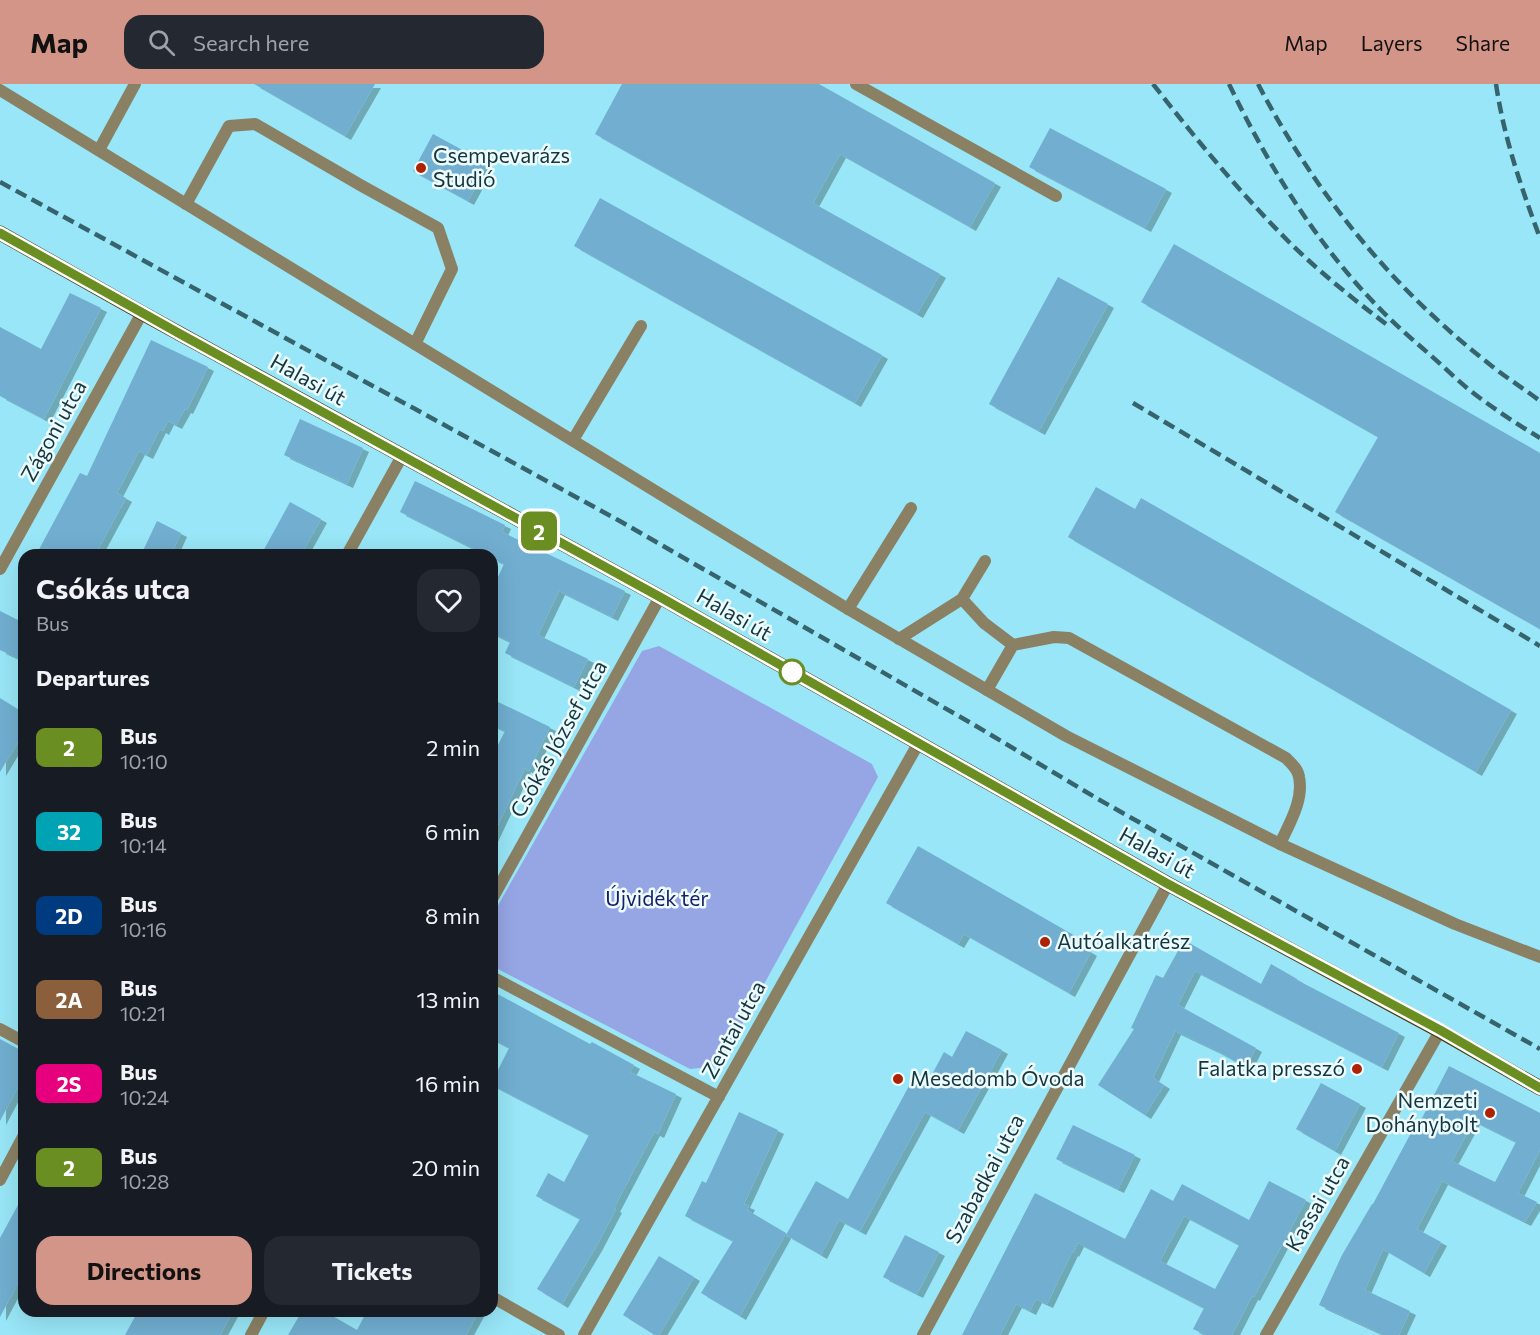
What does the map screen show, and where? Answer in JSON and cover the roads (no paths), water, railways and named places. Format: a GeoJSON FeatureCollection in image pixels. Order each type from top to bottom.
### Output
{"type":"FeatureCollection","features":[{"type":"Feature","properties":{"kind":"main road","name":"Halasi út"},"geometry":{"type":"LineString","coordinates":[[0,233],[660,597],[1168,884],[1440,1030],[1540,1088]]}},
{"type":"Feature","properties":{"kind":"street"},"geometry":{"type":"LineString","coordinates":[[99,150],[135,84]]}},
{"type":"Feature","properties":{"kind":"street"},"geometry":{"type":"LineString","coordinates":[[856,84],[1056,196]]}},
{"type":"Feature","properties":{"kind":"street"},"geometry":{"type":"LineString","coordinates":[[0,90],[848,609],[1066,736],[1280,844],[1455,924],[1540,957]]}},
{"type":"Feature","properties":{"kind":"street"},"geometry":{"type":"LineString","coordinates":[[186,204],[229,126],[255,124],[438,228],[452,269],[415,344]]}},
{"type":"Feature","properties":{"kind":"street","name":"Zágoni utca"},"geometry":{"type":"LineString","coordinates":[[0,569],[142,313]]}},
{"type":"Feature","properties":{"kind":"street"},"geometry":{"type":"LineString","coordinates":[[573,440],[641,326]]}},
{"type":"Feature","properties":{"kind":"street"},"geometry":{"type":"LineString","coordinates":[[350,549],[402,456]]}},
{"type":"Feature","properties":{"kind":"street"},"geometry":{"type":"LineString","coordinates":[[848,609],[911,508]]}},
{"type":"Feature","properties":{"kind":"street"},"geometry":{"type":"LineString","coordinates":[[899,639],[962,599],[985,561]]}},
{"type":"Feature","properties":{"kind":"street","name":"Csókás József utca"},"geometry":{"type":"LineString","coordinates":[[498,888],[660,597]]}},
{"type":"Feature","properties":{"kind":"street"},"geometry":{"type":"LineString","coordinates":[[962,599],[984,623],[1013,645],[1054,637],[1069,638],[1286,758],[1299,776],[1299,789],[1298,802],[1280,844]]}},
{"type":"Feature","properties":{"kind":"street"},"geometry":{"type":"LineString","coordinates":[[987,690],[1013,645]]}},
{"type":"Feature","properties":{"kind":"street","name":"Zentai utca"},"geometry":{"type":"LineString","coordinates":[[584,1335],[918,744]]}},
{"type":"Feature","properties":{"kind":"street","name":"Szabadkai utca"},"geometry":{"type":"LineString","coordinates":[[923,1335],[1168,884]]}},
{"type":"Feature","properties":{"kind":"street"},"geometry":{"type":"LineString","coordinates":[[498,980],[719,1097]]}},
{"type":"Feature","properties":{"kind":"street"},"geometry":{"type":"LineString","coordinates":[[0,1029],[18,1039]]}},
{"type":"Feature","properties":{"kind":"street","name":"Kassai utca"},"geometry":{"type":"LineString","coordinates":[[1266,1335],[1440,1030]]}},
{"type":"Feature","properties":{"kind":"street"},"geometry":{"type":"LineString","coordinates":[[0,1180],[18,1146]]}},
{"type":"Feature","properties":{"kind":"street"},"geometry":{"type":"LineString","coordinates":[[498,1300],[559,1335]]}},
{"type":"Feature","properties":{"kind":"street"},"geometry":{"type":"LineString","coordinates":[[251,1335],[261,1317]]}},
{"type":"Feature","properties":{"kind":"railway"},"geometry":{"type":"LineString","coordinates":[[1153,84],[1219,166],[1272,225],[1349,295],[1386,324]]}},
{"type":"Feature","properties":{"kind":"railway"},"geometry":{"type":"LineString","coordinates":[[1229,84],[1278,176],[1316,233],[1360,288],[1384,313],[1466,387],[1540,438]]}},
{"type":"Feature","properties":{"kind":"railway"},"geometry":{"type":"LineString","coordinates":[[1258,84],[1304,163],[1358,236],[1388,270],[1453,334],[1494,368],[1540,401]]}},
{"type":"Feature","properties":{"kind":"railway"},"geometry":{"type":"LineString","coordinates":[[1496,84],[1514,162],[1540,238]]}},
{"type":"Feature","properties":{"kind":"railway"},"geometry":{"type":"LineString","coordinates":[[0,182],[618,520],[976,726],[1098,799],[1540,1049]]}},
{"type":"Feature","properties":{"kind":"railway"},"geometry":{"type":"LineString","coordinates":[[1133,403],[1540,646]]}},
{"type":"Feature","properties":{"kind":"place","name":"Csempevarázs Studió"},"geometry":{"type":"Point","coordinates":[421,168]}},
{"type":"Feature","properties":{"kind":"place","name":"Autóalkatrész"},"geometry":{"type":"Point","coordinates":[1045,942]}},
{"type":"Feature","properties":{"kind":"place","name":"Falatka presszó"},"geometry":{"type":"Point","coordinates":[1357,1069]}},
{"type":"Feature","properties":{"kind":"place","name":"Mesedomb Óvoda"},"geometry":{"type":"Point","coordinates":[898,1079]}},
{"type":"Feature","properties":{"kind":"place","name":"Nemzeti Dohánybolt"},"geometry":{"type":"Point","coordinates":[1490,1113]}},
{"type":"Feature","properties":{"kind":"park label","name":"Újvidék tér"},"geometry":{"type":"Point","coordinates":[657,899]}}]}
